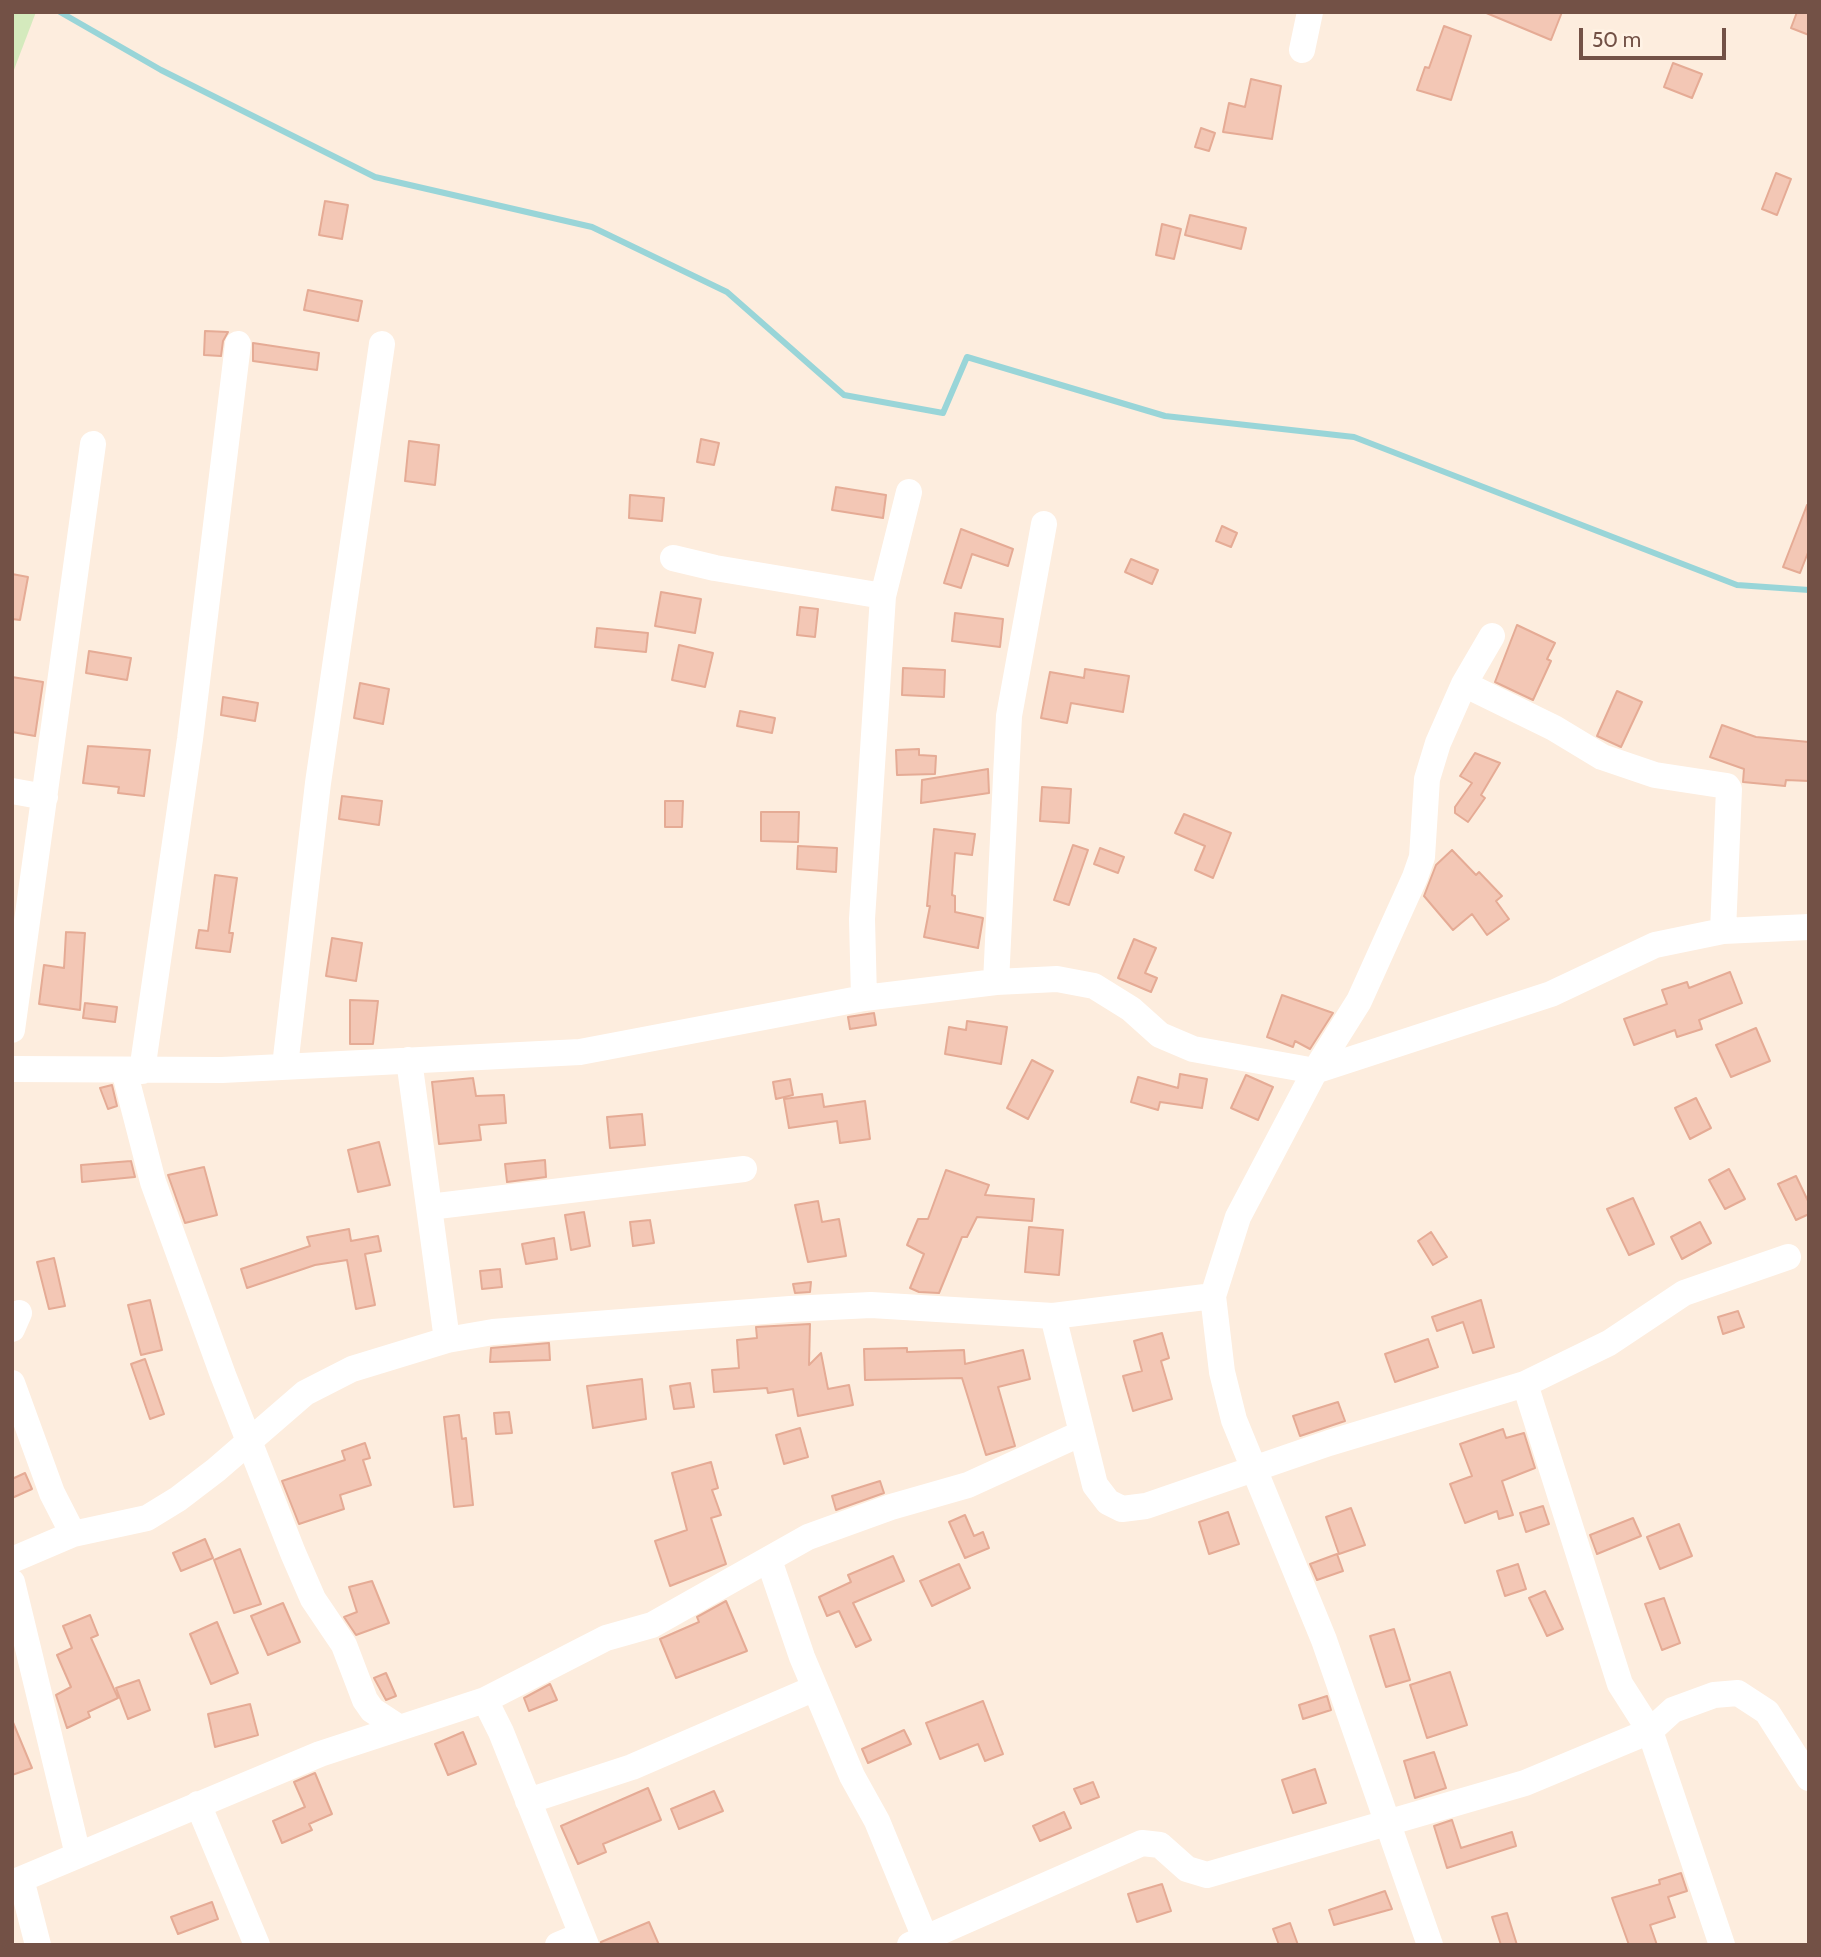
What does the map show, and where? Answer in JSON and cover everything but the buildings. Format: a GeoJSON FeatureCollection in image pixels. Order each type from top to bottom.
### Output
{"type":"FeatureCollection","features":[{"type":"Feature","properties":{"kind":"street"},"geometry":{"type":"LineString","coordinates":[[1302,50],[1310,12]]}},
{"type":"Feature","properties":{"kind":"street"},"geometry":{"type":"LineString","coordinates":[[237,344],[188,753],[133,1071],[153,1182],[223,1375],[313,1599],[344,1645],[372,1710],[398,1727]]}},
{"type":"Feature","properties":{"kind":"street"},"geometry":{"type":"LineString","coordinates":[[285,1066],[318,783],[382,344]]}},
{"type":"Feature","properties":{"kind":"street"},"geometry":{"type":"LineString","coordinates":[[12,1030],[93,444]]}},
{"type":"Feature","properties":{"kind":"street"},"geometry":{"type":"LineString","coordinates":[[864,998],[862,905],[883,596],[909,492]]}},
{"type":"Feature","properties":{"kind":"street"},"geometry":{"type":"LineString","coordinates":[[996,982],[1009,716],[1045,524]]}},
{"type":"Feature","properties":{"kind":"street"},"geometry":{"type":"LineString","coordinates":[[673,558],[716,568],[883,596]]}},
{"type":"Feature","properties":{"kind":"street"},"geometry":{"type":"LineString","coordinates":[[1430,1945],[1324,1640],[1234,1420],[1222,1372],[1213,1296],[1238,1217],[1315,1071],[1359,1001],[1415,877],[1422,857],[1427,779],[1438,743],[1464,684],[1492,636]]}},
{"type":"Feature","properties":{"kind":"street"},"geometry":{"type":"LineString","coordinates":[[1464,684],[1554,728],[1602,757],[1655,775],[1727,786],[1723,932]]}},
{"type":"Feature","properties":{"kind":"street"},"geometry":{"type":"LineString","coordinates":[[12,791],[45,797]]}},
{"type":"Feature","properties":{"kind":"street"},"geometry":{"type":"LineString","coordinates":[[12,1069],[133,1071],[285,1066],[614,1048],[671,1034],[864,998],[996,982],[1056,979],[1094,986],[1131,1009],[1160,1035],[1193,1049],[1315,1071],[1551,994],[1655,945],[1723,932],[1809,927]]}},
{"type":"Feature","properties":{"kind":"street"},"geometry":{"type":"LineString","coordinates":[[409,1060],[447,1340]]}},
{"type":"Feature","properties":{"kind":"street"},"geometry":{"type":"LineString","coordinates":[[429,1207],[744,1170]]}},
{"type":"Feature","properties":{"kind":"street"},"geometry":{"type":"LineString","coordinates":[[1053,1316],[1095,1485],[1108,1502],[1122,1509],[1146,1506],[1352,1436],[1525,1384],[1609,1343],[1684,1293],[1788,1257]]}},
{"type":"Feature","properties":{"kind":"street"},"geometry":{"type":"LineString","coordinates":[[12,1560],[73,1534],[147,1518],[178,1499],[305,1393],[352,1369],[447,1340],[493,1332],[871,1306],[1053,1316],[1213,1296]]}},
{"type":"Feature","properties":{"kind":"street"},"geometry":{"type":"LineString","coordinates":[[12,1383],[52,1493],[73,1534]]}},
{"type":"Feature","properties":{"kind":"street"},"geometry":{"type":"LineString","coordinates":[[1525,1384],[1620,1684],[1650,1731],[1722,1945]]}},
{"type":"Feature","properties":{"kind":"street"},"geometry":{"type":"LineString","coordinates":[[38,1945],[17,1881],[320,1754],[485,1700],[606,1639],[652,1625],[808,1537],[891,1507],[968,1485],[1082,1433]]}},
{"type":"Feature","properties":{"kind":"street"},"geometry":{"type":"LineString","coordinates":[[769,1560],[815,1688],[852,1776],[877,1821],[921,1943],[1142,1843],[1160,1844],[1187,1869],[1207,1875],[1525,1783],[1650,1731],[1674,1710],[1714,1695],[1738,1693],[1767,1712],[1809,1778]]}},
{"type":"Feature","properties":{"kind":"street"},"geometry":{"type":"LineString","coordinates":[[12,1582],[78,1856]]}},
{"type":"Feature","properties":{"kind":"street"},"geometry":{"type":"LineString","coordinates":[[528,1801],[632,1767],[815,1688]]}},
{"type":"Feature","properties":{"kind":"street"},"geometry":{"type":"LineString","coordinates":[[485,1700],[528,1801],[575,1942]]}},
{"type":"Feature","properties":{"kind":"street"},"geometry":{"type":"LineString","coordinates":[[198,1804],[257,1945]]}},
{"type":"Feature","properties":{"kind":"green space"},"geometry":{"type":"Polygon","coordinates":[[[12,12],[36,12],[12,75],[12,12]]]}},
{"type":"Feature","properties":{"kind":"waterway"},"geometry":{"type":"LineString","coordinates":[[60,12],[161,70],[375,177],[592,227],[727,292],[844,395],[943,413],[967,357],[1165,416],[1354,437],[1737,585],[1809,590]]}}]}
